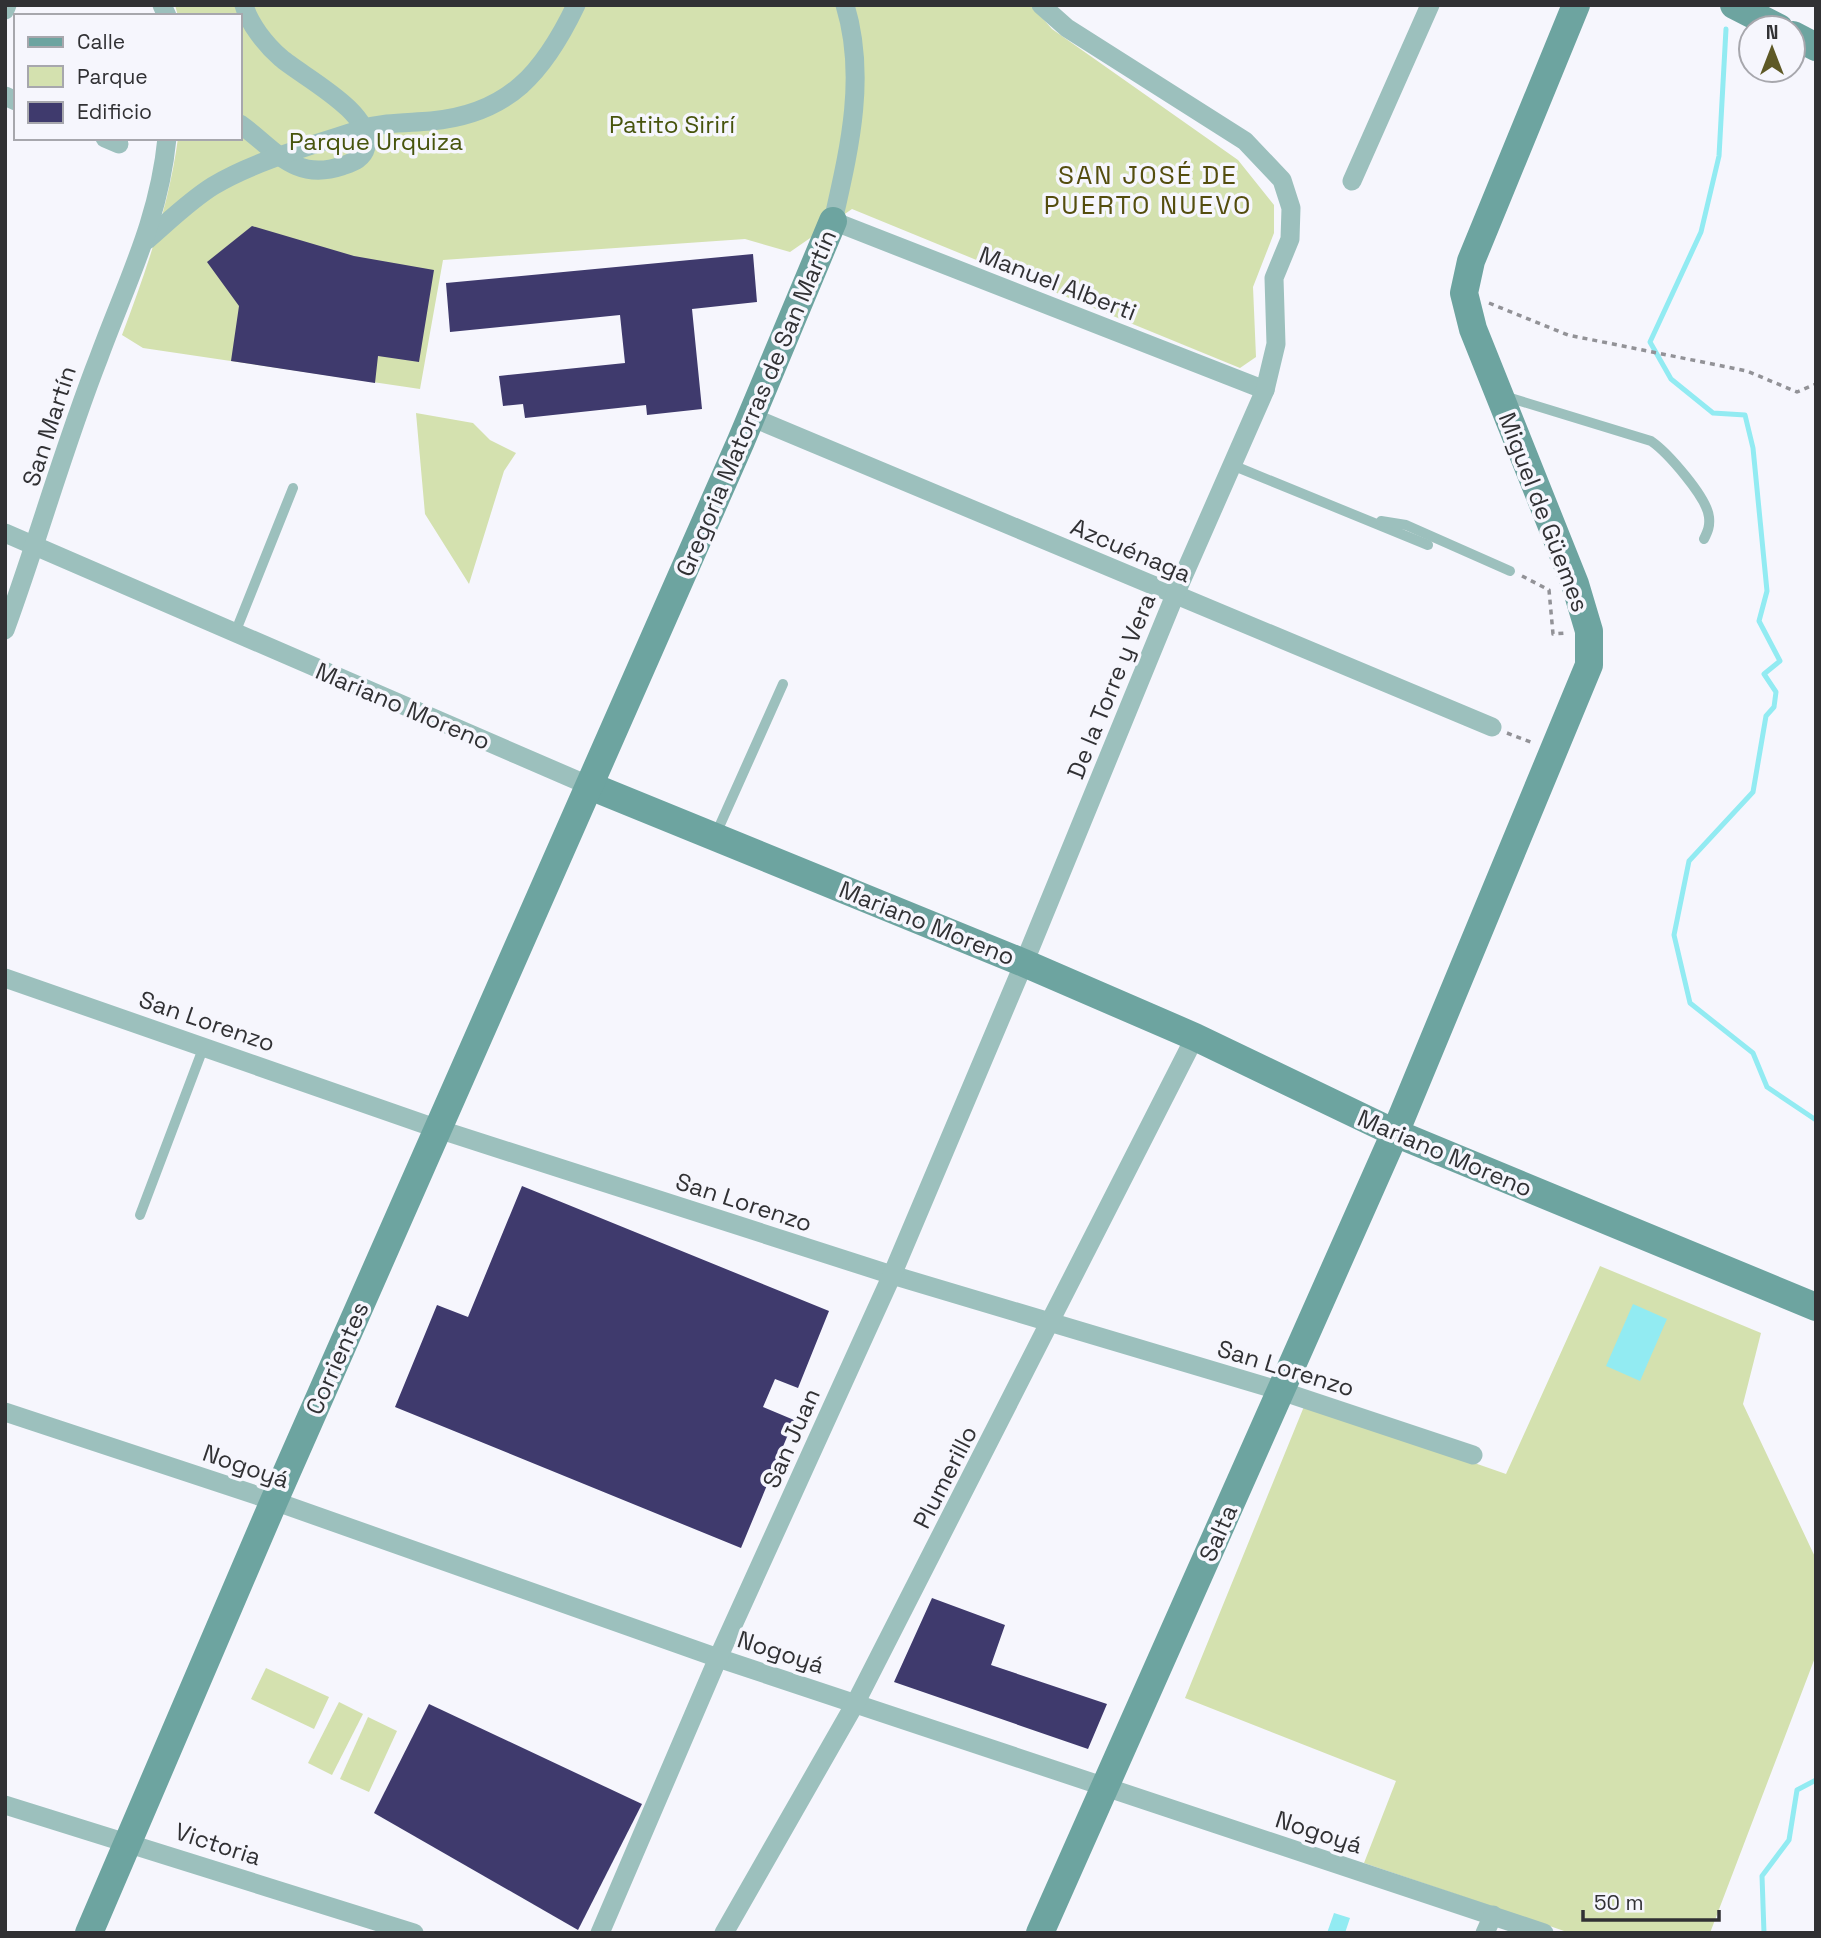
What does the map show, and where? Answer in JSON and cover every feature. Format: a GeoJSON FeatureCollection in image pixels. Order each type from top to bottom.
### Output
{"type":"FeatureCollection","features":[{"type":"Feature","properties":{"kind":"street"},"geometry":{"type":"LineString","coordinates":[[242,126],[296,168],[310,171],[346,164],[364,155],[368,140],[365,129],[322,86],[280,57],[262,38],[244,5]]}},
{"type":"Feature","properties":{"kind":"street"},"geometry":{"type":"LineString","coordinates":[[147,240],[215,185],[281,157],[365,129],[468,114],[501,102],[526,83],[548,58],[576,5]]}},
{"type":"Feature","properties":{"kind":"street","name":"Gregoria Matorras de San Martín"},"geometry":{"type":"LineString","coordinates":[[590,786],[751,417],[833,221],[852,131],[855,90],[856,43],[845,5]]}},
{"type":"Feature","properties":{"kind":"street","name":"De la Torre y Vera"},"geometry":{"type":"LineString","coordinates":[[1024,963],[1175,595],[1265,390],[1276,344],[1274,278],[1290,239],[1291,208],[1282,180],[1245,141],[1067,28],[1041,5]]}},
{"type":"Feature","properties":{"kind":"street"},"geometry":{"type":"LineString","coordinates":[[1352,181],[1430,5]]}},
{"type":"Feature","properties":{"kind":"street","name":"Miguel de Güemes"},"geometry":{"type":"LineString","coordinates":[[1395,1133],[1589,665],[1589,631],[1576,584],[1473,329],[1464,293],[1471,261],[1576,5]]}},
{"type":"Feature","properties":{"kind":"street","name":"San Martín"},"geometry":{"type":"LineString","coordinates":[[5,630],[98,358],[147,240],[164,169],[167,140]]}},
{"type":"Feature","properties":{"kind":"street","name":"Manuel Alberti"},"geometry":{"type":"LineString","coordinates":[[833,221],[1265,390]]}},
{"type":"Feature","properties":{"kind":"street","name":"Azcuénaga"},"geometry":{"type":"LineString","coordinates":[[751,417],[1492,727]]}},
{"type":"Feature","properties":{"kind":"street","name":"Mariano Moreno"},"geometry":{"type":"LineString","coordinates":[[5,533],[590,786],[1024,963],[1195,1037],[1395,1133],[1816,1307]]}},
{"type":"Feature","properties":{"kind":"street","name":"Corrientes"},"geometry":{"type":"LineString","coordinates":[[89,1933],[274,1501],[590,786]]}},
{"type":"Feature","properties":{"kind":"street","name":"San Juan"},"geometry":{"type":"LineString","coordinates":[[600,1933],[718,1658],[892,1275],[1024,963]]}},
{"type":"Feature","properties":{"kind":"street","name":"San Lorenzo"},"geometry":{"type":"LineString","coordinates":[[5,978],[438,1129],[892,1275],[1281,1391],[1473,1455]]}},
{"type":"Feature","properties":{"kind":"street","name":"Plumerillo"},"geometry":{"type":"LineString","coordinates":[[724,1933],[856,1702],[1052,1323],[1195,1037]]}},
{"type":"Feature","properties":{"kind":"street","name":"Salta"},"geometry":{"type":"LineString","coordinates":[[1040,1933],[1395,1133]]}},
{"type":"Feature","properties":{"kind":"street","name":"Nogoyá"},"geometry":{"type":"LineString","coordinates":[[5,1412],[274,1501],[718,1658],[856,1702],[1489,1924],[1544,1933]]}},
{"type":"Feature","properties":{"kind":"street","name":"Victoria"},"geometry":{"type":"LineString","coordinates":[[5,1805],[128,1841],[414,1933]]}},
{"type":"Feature","properties":{"kind":"lane"},"geometry":{"type":"LineString","coordinates":[[1500,396],[1512,396],[1651,441],[1661,448],[1704,503],[1709,515],[1709,529],[1704,539]]}},
{"type":"Feature","properties":{"kind":"lane"},"geometry":{"type":"LineString","coordinates":[[1232,465],[1428,545]]}},
{"type":"Feature","properties":{"kind":"lane"},"geometry":{"type":"LineString","coordinates":[[235,634],[293,488]]}},
{"type":"Feature","properties":{"kind":"lane"},"geometry":{"type":"LineString","coordinates":[[1366,520],[1406,524],[1510,571]]}},
{"type":"Feature","properties":{"kind":"lane"},"geometry":{"type":"LineString","coordinates":[[715,837],[783,684]]}},
{"type":"Feature","properties":{"kind":"lane"},"geometry":{"type":"LineString","coordinates":[[140,1215],[205,1046]]}},
{"type":"Feature","properties":{"kind":"path"},"geometry":{"type":"LineString","coordinates":[[1464,293],[1568,335],[1709,366],[1747,371],[1797,392],[1816,384]]}},
{"type":"Feature","properties":{"kind":"path"},"geometry":{"type":"LineString","coordinates":[[1510,571],[1549,590],[1553,634],[1589,631]]}},
{"type":"Feature","properties":{"kind":"path"},"geometry":{"type":"LineString","coordinates":[[1492,727],[1553,751]]}},
{"type":"Feature","properties":{"kind":"green space","name":"Parque Urquiza"},"geometry":{"type":"Polygon","coordinates":[[[175,5],[1031,5],[1052,29],[1238,160],[1274,205],[1274,233],[1253,287],[1256,357],[1240,368],[852,209],[790,252],[745,239],[443,260],[420,389],[143,348],[122,335],[163,213],[178,140],[242,140],[242,14],[177,14],[175,5]]]}},
{"type":"Feature","properties":{"kind":"green space"},"geometry":{"type":"Polygon","coordinates":[[[416,413],[473,423],[490,440],[516,453],[504,471],[469,584],[425,514],[416,413]]]}},
{"type":"Feature","properties":{"kind":"green space"},"geometry":{"type":"Polygon","coordinates":[[[1600,1266],[1761,1333],[1743,1404],[1816,1559],[1816,1655],[1710,1933],[1570,1933],[1364,1863],[1396,1781],[1185,1698],[1305,1404],[1506,1474],[1600,1266]]]}},
{"type":"Feature","properties":{"kind":"green space"},"geometry":{"type":"Polygon","coordinates":[[[266,1668],[329,1697],[314,1729],[251,1699],[266,1668]]]}},
{"type":"Feature","properties":{"kind":"green space"},"geometry":{"type":"Polygon","coordinates":[[[339,1702],[363,1714],[332,1775],[308,1763],[339,1702]]]}},
{"type":"Feature","properties":{"kind":"green space"},"geometry":{"type":"Polygon","coordinates":[[[368,1717],[397,1731],[369,1792],[340,1779],[368,1717]]]}},
{"type":"Feature","properties":{"kind":"water"},"geometry":{"type":"Polygon","coordinates":[[[1633,1304],[1667,1319],[1640,1381],[1606,1366],[1633,1304]]]}},
{"type":"Feature","properties":{"kind":"water"},"geometry":{"type":"Polygon","coordinates":[[[1334,1913],[1350,1918],[1345,1933],[1327,1933],[1334,1913]]]}},
{"type":"Feature","properties":{"kind":"building"},"geometry":{"type":"Polygon","coordinates":[[[252,226],[354,256],[434,270],[419,362],[378,356],[375,383],[231,361],[239,306],[207,262],[252,226]]]}},
{"type":"Feature","properties":{"kind":"building"},"geometry":{"type":"Polygon","coordinates":[[[753,254],[757,302],[692,309],[702,409],[647,415],[646,405],[525,418],[523,404],[503,406],[499,376],[625,363],[620,315],[450,332],[446,283],[753,254]]]}},
{"type":"Feature","properties":{"kind":"building"},"geometry":{"type":"Polygon","coordinates":[[[522,1186],[829,1311],[798,1388],[775,1379],[763,1407],[794,1420],[741,1548],[395,1407],[437,1305],[468,1317],[522,1186]]]}},
{"type":"Feature","properties":{"kind":"building"},"geometry":{"type":"Polygon","coordinates":[[[932,1598],[1005,1625],[991,1665],[1107,1704],[1088,1749],[894,1682],[932,1598]]]}},
{"type":"Feature","properties":{"kind":"building"},"geometry":{"type":"Polygon","coordinates":[[[429,1704],[642,1804],[578,1930],[374,1813],[429,1704]]]}},
{"type":"Feature","properties":{"kind":"waterway"},"geometry":{"type":"LineString","coordinates":[[1726,29],[1719,156],[1701,232],[1650,342],[1671,379],[1713,413],[1745,415],[1753,448],[1767,591],[1759,621],[1780,661],[1764,674],[1776,692],[1774,707],[1766,716],[1753,792],[1689,861],[1674,935],[1690,1003],[1753,1053],[1767,1087],[1816,1120]]}},
{"type":"Feature","properties":{"kind":"waterway"},"geometry":{"type":"LineString","coordinates":[[1764,1933],[1762,1876],[1789,1840],[1797,1790],[1816,1780]]}},
{"type":"Feature","properties":{"kind":"district","name":"SAN JOSÉ DE PUERTO NUEVO"},"geometry":{"type":"Point","coordinates":[1148,190]}},
{"type":"Feature","properties":{"kind":"park label","name":"Patito Sirirí"},"geometry":{"type":"Point","coordinates":[672,124]}}]}
